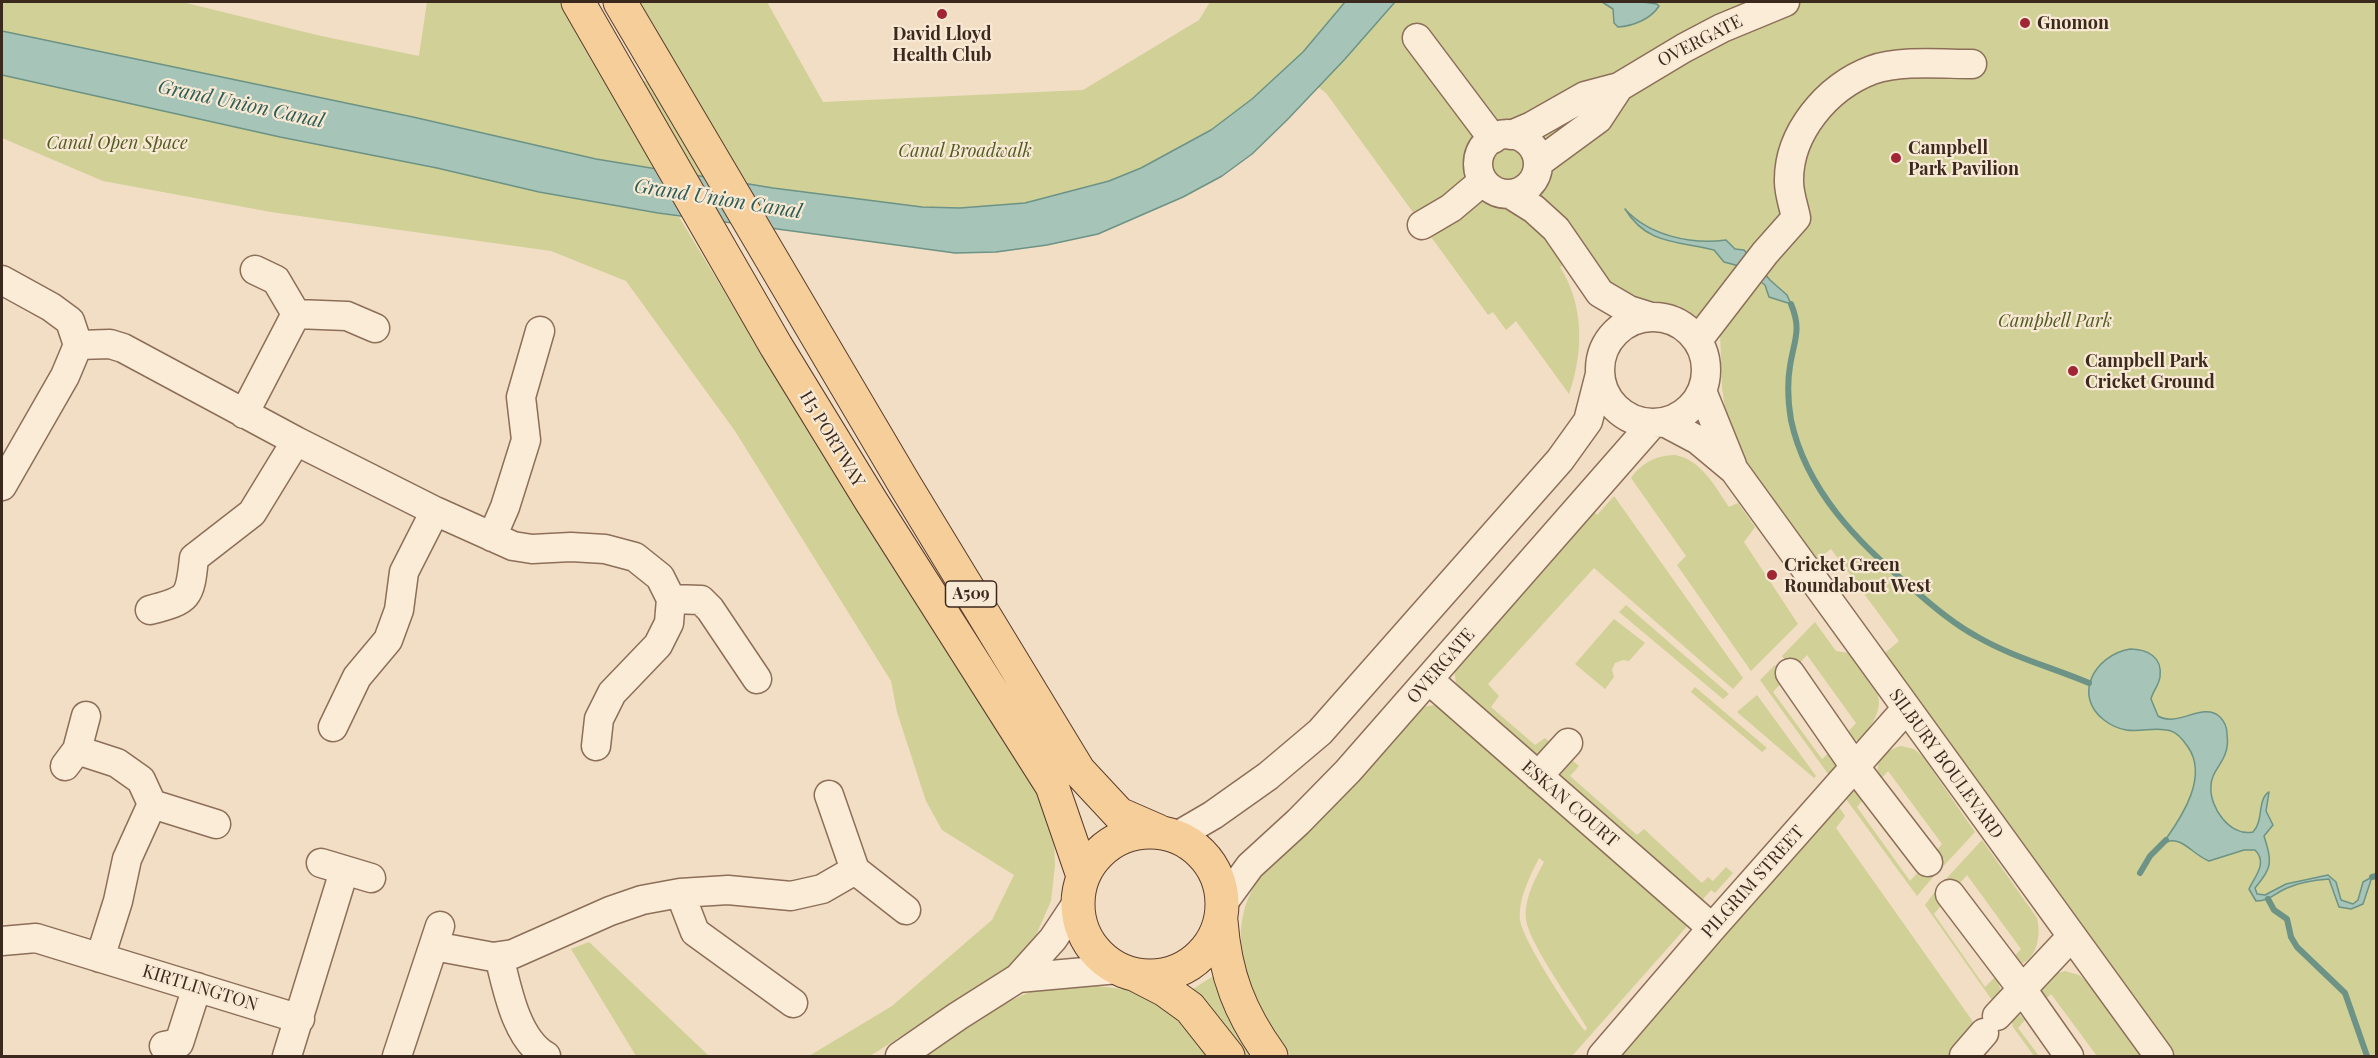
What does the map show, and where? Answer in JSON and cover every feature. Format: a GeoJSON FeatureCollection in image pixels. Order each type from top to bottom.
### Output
{"type":"FeatureCollection","features":[{"type":"Feature","properties":{"kind":"main road","name":"H5 PORTWAY"},"geometry":{"type":"LineString","coordinates":[[578,2],[776,346],[870,501],[1052,786],[1080,889]]}},
{"type":"Feature","properties":{"kind":"main road","name":"A509"},"geometry":{"type":"LineString","coordinates":[[620,2],[812,328],[1078,771],[1119,814],[1196,847],[1210,863],[1220,882],[1224,954],[1233,988],[1254,1033],[1271,1056]]}},
{"type":"Feature","properties":{"kind":"main road"},"geometry":{"type":"LineString","coordinates":[[1080,889],[1095,856],[1113,841],[1135,833],[1168,834]]}},
{"type":"Feature","properties":{"kind":"main road","name":"A509"},"geometry":{"type":"LineString","coordinates":[[1080,889],[1080,923],[1088,942],[1101,957],[1165,990],[1190,1008],[1228,1056]]}},
{"type":"Feature","properties":{"kind":"main road"},"geometry":{"type":"LineString","coordinates":[[1127,972],[1158,976],[1180,971],[1198,959],[1213,942],[1222,912]]}},
{"type":"Feature","properties":{"kind":"street","name":"OVERGATE"},"geometry":{"type":"LineString","coordinates":[[1502,137],[1532,126],[1585,96],[1619,87],[1684,48],[1733,23],[1785,2]]}},
{"type":"Feature","properties":{"kind":"street"},"geometry":{"type":"LineString","coordinates":[[1417,38],[1502,137]]}},
{"type":"Feature","properties":{"kind":"street"},"geometry":{"type":"LineString","coordinates":[[1698,340],[1796,218],[1789,182],[1795,147],[1815,110],[1840,86],[1873,70],[1910,64],[1972,64]]}},
{"type":"Feature","properties":{"kind":"street","name":"OVERGATE"},"geometry":{"type":"LineString","coordinates":[[1538,166],[1598,119],[1619,87]]}},
{"type":"Feature","properties":{"kind":"street"},"geometry":{"type":"LineString","coordinates":[[1556,229],[1532,147],[1519,137],[1502,137],[1481,153],[1479,172],[1483,181],[1495,191],[1510,194],[1534,209],[1556,229],[1600,293],[1629,310],[1676,322],[1698,340],[1706,365],[1702,391],[1693,405],[1680,416],[1658,422]]}},
{"type":"Feature","properties":{"kind":"street"},"geometry":{"type":"LineString","coordinates":[[1510,194],[1528,187],[1538,166]]}},
{"type":"Feature","properties":{"kind":"street"},"geometry":{"type":"LineString","coordinates":[[1422,225],[1451,207],[1483,181]]}},
{"type":"Feature","properties":{"kind":"street"},"geometry":{"type":"LineString","coordinates":[[255,270],[276,280],[296,314]]}},
{"type":"Feature","properties":{"kind":"street"},"geometry":{"type":"LineString","coordinates":[[2,280],[51,307],[70,321],[78,345],[65,376],[2,486]]}},
{"type":"Feature","properties":{"kind":"street"},"geometry":{"type":"LineString","coordinates":[[1600,293],[1606,345]]}},
{"type":"Feature","properties":{"kind":"street"},"geometry":{"type":"LineString","coordinates":[[296,314],[347,316],[375,328]]}},
{"type":"Feature","properties":{"kind":"street"},"geometry":{"type":"LineString","coordinates":[[244,414],[296,314]]}},
{"type":"Feature","properties":{"kind":"street"},"geometry":{"type":"LineString","coordinates":[[1168,834],[1213,815],[1268,776],[1320,732],[1560,460],[1588,421],[1606,345],[1623,326],[1648,316]]}},
{"type":"Feature","properties":{"kind":"street"},"geometry":{"type":"LineString","coordinates":[[492,537],[505,507],[526,440],[521,398],[540,331]]}},
{"type":"Feature","properties":{"kind":"street"},"geometry":{"type":"LineString","coordinates":[[78,345],[110,344],[123,348],[296,441],[435,511],[513,546],[532,549],[571,547],[605,549],[635,557],[660,577],[671,599],[669,623],[658,645],[612,693],[599,719],[596,746]]}},
{"type":"Feature","properties":{"kind":"street"},"geometry":{"type":"LineString","coordinates":[[1600,374],[1604,390],[1623,414],[1637,420],[1658,422],[1698,440],[1734,470]]}},
{"type":"Feature","properties":{"kind":"street"},"geometry":{"type":"LineString","coordinates":[[1702,391],[1734,470]]}},
{"type":"Feature","properties":{"kind":"street","name":"OVERGATE"},"geometry":{"type":"LineString","coordinates":[[1222,912],[1250,866],[1298,822],[1348,771],[1619,462],[1658,422]]}},
{"type":"Feature","properties":{"kind":"street"},"geometry":{"type":"LineString","coordinates":[[150,610],[181,601],[189,592],[194,558],[252,513],[296,441]]}},
{"type":"Feature","properties":{"kind":"street","name":"SILBURY BOULEVARD"},"geometry":{"type":"LineString","coordinates":[[1734,470],[2159,1056]]}},
{"type":"Feature","properties":{"kind":"street"},"geometry":{"type":"LineString","coordinates":[[333,727],[357,677],[388,640],[399,610],[404,572],[435,511]]}},
{"type":"Feature","properties":{"kind":"street"},"geometry":{"type":"LineString","coordinates":[[671,599],[700,600],[710,609],[757,679]]}},
{"type":"Feature","properties":{"kind":"street"},"geometry":{"type":"LineString","coordinates":[[1790,673],[1855,767],[1928,862]]}},
{"type":"Feature","properties":{"kind":"street","name":"ESKAN COURT"},"geometry":{"type":"LineString","coordinates":[[1429,680],[1712,928]]}},
{"type":"Feature","properties":{"kind":"street","name":"PILGRIM STREET"},"geometry":{"type":"LineString","coordinates":[[1602,1056],[1906,709]]}},
{"type":"Feature","properties":{"kind":"street"},"geometry":{"type":"LineString","coordinates":[[86,716],[71,758],[117,763],[141,780],[152,804],[216,826]]}},
{"type":"Feature","properties":{"kind":"street"},"geometry":{"type":"LineString","coordinates":[[1538,776],[1568,742]]}},
{"type":"Feature","properties":{"kind":"street"},"geometry":{"type":"LineString","coordinates":[[829,795],[855,870],[906,910]]}},
{"type":"Feature","properties":{"kind":"street"},"geometry":{"type":"LineString","coordinates":[[100,958],[118,901],[127,859],[152,804]]}},
{"type":"Feature","properties":{"kind":"street"},"geometry":{"type":"LineString","coordinates":[[287,1056],[300,1019],[332,867],[371,878]]}},
{"type":"Feature","properties":{"kind":"street"},"geometry":{"type":"LineString","coordinates":[[397,1056],[437,936],[473,954],[499,956],[513,954],[531,948],[610,911],[642,900],[680,893],[728,890],[791,896],[822,889],[855,870]]}},
{"type":"Feature","properties":{"kind":"street"},"geometry":{"type":"LineString","coordinates":[[900,1056],[1018,978],[1053,939],[1080,889]]}},
{"type":"Feature","properties":{"kind":"street"},"geometry":{"type":"LineString","coordinates":[[680,893],[695,932],[793,1003]]}},
{"type":"Feature","properties":{"kind":"street"},"geometry":{"type":"LineString","coordinates":[[1950,894],[2069,1056]]}},
{"type":"Feature","properties":{"kind":"street"},"geometry":{"type":"LineString","coordinates":[[1964,1056],[1990,1024],[2072,936]]}},
{"type":"Feature","properties":{"kind":"street","name":"KIRTLINGTON"},"geometry":{"type":"LineString","coordinates":[[2,940],[36,938],[300,1019]]}},
{"type":"Feature","properties":{"kind":"street"},"geometry":{"type":"LineString","coordinates":[[499,956],[525,1036],[535,1049],[546,1056]]}},
{"type":"Feature","properties":{"kind":"street"},"geometry":{"type":"LineString","coordinates":[[1018,978],[1127,972]]}},
{"type":"Feature","properties":{"kind":"street"},"geometry":{"type":"LineString","coordinates":[[164,1046],[179,1043],[197,987]]}},
{"type":"Feature","properties":{"kind":"green space","name":"Canal Broadwalk"},"geometry":{"type":"Polygon","coordinates":[[[2,2],[182,2],[321,36],[419,56],[427,2],[578,2],[621,78],[667,84],[620,2],[767,2],[823,102],[1083,90],[1199,20],[1210,2],[1345,2],[1303,52],[1252,99],[1211,130],[1141,169],[1109,181],[1025,203],[960,208],[922,207],[773,188],[596,159],[413,117],[2,31],[2,2]]]}},
{"type":"Feature","properties":{"kind":"green space","name":"Campbell Park"},"geometry":{"type":"Polygon","coordinates":[[[1395,2],[2376,2],[2376,1056],[2159,1056],[1873,663],[1899,641],[1831,549],[1805,569],[1734,470],[1722,388],[1720,331],[1678,305],[1661,317],[1648,316],[1575,256],[1560,267],[1574,297],[1579,329],[1577,361],[1569,394],[1516,321],[1506,330],[1493,312],[1488,315],[1326,93],[1318,87],[1395,2]]]}},
{"type":"Feature","properties":{"kind":"green space","name":"Canal Open Space"},"geometry":{"type":"Polygon","coordinates":[[[2,75],[539,192],[679,217],[760,351],[1052,786],[1055,865],[1051,901],[1036,935],[1011,966],[870,1056],[809,1056],[892,1006],[992,920],[1014,875],[942,830],[926,801],[897,712],[891,681],[735,431],[626,281],[551,251],[271,212],[103,181],[2,138],[2,75]]]}},
{"type":"Feature","properties":{"kind":"green space"},"geometry":{"type":"Polygon","coordinates":[[[1675,455],[1693,462],[1700,468],[1729,507],[1738,503],[1755,527],[1744,542],[1798,624],[1751,671],[1677,565],[1686,556],[1631,478],[1650,461],[1675,455]]]}},
{"type":"Feature","properties":{"kind":"green space"},"geometry":{"type":"Polygon","coordinates":[[[1614,496],[1743,678],[1733,689],[1594,568],[1488,684],[1499,696],[1491,707],[1535,745],[1545,738],[1552,744],[1547,753],[1533,756],[1462,690],[1456,683],[1454,669],[1591,508],[1597,515],[1614,496]]]}},
{"type":"Feature","properties":{"kind":"green space"},"geometry":{"type":"Polygon","coordinates":[[[1626,605],[1729,694],[1723,699],[1619,612],[1626,605]]]}},
{"type":"Feature","properties":{"kind":"green space"},"geometry":{"type":"Polygon","coordinates":[[[1614,619],[1645,643],[1629,661],[1623,660],[1615,663],[1612,670],[1614,677],[1605,689],[1575,664],[1614,619]]]}},
{"type":"Feature","properties":{"kind":"green space"},"geometry":{"type":"Polygon","coordinates":[[[1815,622],[1836,651],[1849,653],[1877,693],[1879,706],[1875,719],[1858,740],[1853,740],[1846,734],[1856,723],[1807,655],[1793,670],[1782,656],[1815,622]]]}},
{"type":"Feature","properties":{"kind":"green space"},"geometry":{"type":"Polygon","coordinates":[[[1775,665],[1785,679],[1773,692],[1822,759],[1832,750],[1837,766],[1831,778],[1760,680],[1775,665]]]}},
{"type":"Feature","properties":{"kind":"green space"},"geometry":{"type":"Polygon","coordinates":[[[1695,687],[1767,748],[1762,752],[1691,692],[1695,687]]]}},
{"type":"Feature","properties":{"kind":"green space"},"geometry":{"type":"Polygon","coordinates":[[[1757,695],[1816,776],[1814,778],[1737,712],[1757,695]]]}},
{"type":"Feature","properties":{"kind":"green space"},"geometry":{"type":"Polygon","coordinates":[[[1440,706],[1689,924],[1572,1056],[1291,1056],[1260,1007],[1245,970],[1241,931],[1245,907],[1259,877],[1423,707],[1440,706]],[[1539,858],[1529,880],[1521,904],[1520,920],[1529,944],[1585,1031],[1587,1028],[1552,973],[1535,942],[1526,919],[1528,897],[1544,862],[1539,858]]]}},
{"type":"Feature","properties":{"kind":"green space"},"geometry":{"type":"Polygon","coordinates":[[[1901,746],[1914,749],[1923,757],[1975,832],[1939,871],[1930,859],[1942,844],[1888,771],[1881,779],[1878,773],[1879,763],[1885,754],[1901,746]]]}},
{"type":"Feature","properties":{"kind":"green space"},"geometry":{"type":"Polygon","coordinates":[[[1573,761],[1579,766],[1570,776],[1637,835],[1644,829],[1702,883],[1708,877],[1713,881],[1726,867],[1733,873],[1715,893],[1711,890],[1703,899],[1707,904],[1704,905],[1557,778],[1558,770],[1573,761]]]}},
{"type":"Feature","properties":{"kind":"green space"},"geometry":{"type":"Polygon","coordinates":[[[1860,790],[1866,796],[1857,807],[1910,881],[1925,865],[1933,877],[1917,896],[1843,795],[1860,790]]]}},
{"type":"Feature","properties":{"kind":"green space"},"geometry":{"type":"Polygon","coordinates":[[[1837,804],[1845,816],[1836,828],[1976,1026],[1949,1056],[1617,1056],[1837,804]]]}},
{"type":"Feature","properties":{"kind":"green space"},"geometry":{"type":"Polygon","coordinates":[[[1982,840],[2037,918],[2039,931],[2035,951],[2027,961],[2021,964],[2011,960],[2021,949],[1967,875],[1953,891],[1945,880],[1982,840]]]}},
{"type":"Feature","properties":{"kind":"green space"},"geometry":{"type":"Polygon","coordinates":[[[1940,885],[1948,897],[1934,914],[1985,987],[1996,976],[2001,991],[1994,1003],[1925,905],[1940,885]]]}},
{"type":"Feature","properties":{"kind":"green space"},"geometry":{"type":"Polygon","coordinates":[[[589,942],[709,1056],[636,1056],[571,949],[589,942]]]}},
{"type":"Feature","properties":{"kind":"green space"},"geometry":{"type":"Polygon","coordinates":[[[2065,971],[2079,975],[2086,981],[2141,1056],[2097,1056],[2051,994],[2042,1003],[2040,988],[2055,974],[2065,971]]]}},
{"type":"Feature","properties":{"kind":"green space"},"geometry":{"type":"Polygon","coordinates":[[[1215,975],[1258,1056],[1244,1056],[1221,1021],[1193,989],[1215,975]]]}},
{"type":"Feature","properties":{"kind":"green space"},"geometry":{"type":"Polygon","coordinates":[[[1079,984],[1132,990],[1160,1005],[1228,1056],[921,1056],[977,1016],[1034,990],[1079,984]]]}},
{"type":"Feature","properties":{"kind":"green space"},"geometry":{"type":"Polygon","coordinates":[[[2016,1015],[2020,1015],[2025,1020],[2018,1028],[2039,1056],[2034,1056],[2013,1027],[2012,1022],[2016,1015]]]}},
{"type":"Feature","properties":{"kind":"water","name":"Grand Union Canal"},"geometry":{"type":"Polygon","coordinates":[[[1345,2],[1395,2],[1287,120],[1252,154],[1222,176],[1183,197],[1098,234],[1047,245],[996,252],[955,253],[658,213],[539,192],[2,75],[2,31],[413,117],[596,159],[773,188],[922,207],[960,208],[1025,203],[1109,181],[1141,168],[1211,130],[1252,99],[1303,52],[1345,2]]]}},
{"type":"Feature","properties":{"kind":"water"},"geometry":{"type":"Polygon","coordinates":[[[1602,2],[1643,2],[1659,6],[1656,11],[1641,21],[1618,27],[1614,23],[1613,9],[1602,2]]]}},
{"type":"Feature","properties":{"kind":"water"},"geometry":{"type":"Polygon","coordinates":[[[1625,209],[1646,226],[1658,232],[1699,241],[1726,240],[1735,249],[1744,250],[1770,280],[1787,295],[1791,304],[1769,297],[1765,285],[1739,266],[1724,262],[1714,250],[1676,243],[1653,235],[1634,221],[1625,209]]]}},
{"type":"Feature","properties":{"kind":"water"},"geometry":{"type":"Polygon","coordinates":[[[2130,649],[2148,653],[2159,664],[2159,680],[2151,699],[2158,716],[2174,719],[2206,712],[2220,717],[2224,723],[2227,732],[2226,751],[2214,774],[2211,786],[2213,803],[2223,819],[2236,830],[2253,832],[2265,795],[2269,792],[2266,811],[2273,825],[2264,836],[2269,864],[2265,875],[2255,888],[2257,894],[2265,895],[2286,884],[2328,875],[2336,882],[2341,900],[2353,904],[2358,900],[2363,882],[2372,877],[2363,904],[2351,909],[2339,907],[2329,879],[2297,884],[2269,898],[2256,901],[2249,889],[2260,865],[2259,855],[2255,850],[2244,850],[2209,861],[2183,844],[2167,842],[2166,839],[2186,807],[2194,783],[2193,758],[2188,747],[2178,735],[2171,731],[2131,730],[2113,726],[2094,710],[2090,699],[2089,688],[2098,668],[2107,659],[2130,649]]]}},
{"type":"Feature","properties":{"kind":"waterway"},"geometry":{"type":"LineString","coordinates":[[1791,304],[1797,328],[1788,380],[1791,420],[1798,445],[1809,469],[1837,513],[1891,570],[1959,625],[2004,650],[2089,683]]}},
{"type":"Feature","properties":{"kind":"waterway"},"geometry":{"type":"LineString","coordinates":[[2140,873],[2150,856],[2166,840]]}},
{"type":"Feature","properties":{"kind":"waterway"},"geometry":{"type":"LineString","coordinates":[[2372,877],[2376,876]]}},
{"type":"Feature","properties":{"kind":"waterway"},"geometry":{"type":"LineString","coordinates":[[2268,899],[2274,910],[2287,919],[2291,937],[2297,947],[2345,993],[2367,1056]]}},
{"type":"Feature","properties":{"kind":"place","name":"David Lloyd Health Club"},"geometry":{"type":"Point","coordinates":[942,14]}},
{"type":"Feature","properties":{"kind":"place","name":"Gnomon"},"geometry":{"type":"Point","coordinates":[2025,23]}},
{"type":"Feature","properties":{"kind":"place","name":"Campbell Park Pavilion"},"geometry":{"type":"Point","coordinates":[1896,158]}},
{"type":"Feature","properties":{"kind":"place","name":"Campbell Park Cricket Ground"},"geometry":{"type":"Point","coordinates":[2073,371]}},
{"type":"Feature","properties":{"kind":"place","name":"Cricket Green Roundabout West"},"geometry":{"type":"Point","coordinates":[1772,575]}}]}
